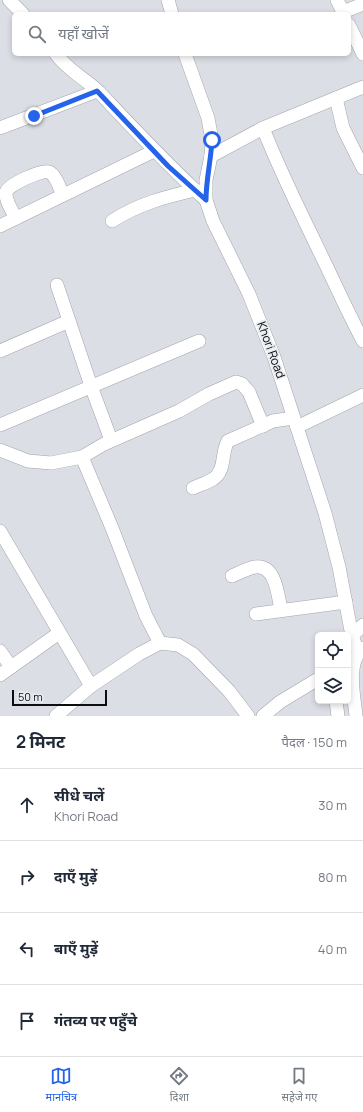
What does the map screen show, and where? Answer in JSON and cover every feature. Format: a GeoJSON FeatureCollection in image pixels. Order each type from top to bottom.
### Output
{"type":"FeatureCollection","features":[{"type":"Feature","properties":{"kind":"street"},"geometry":{"type":"LineString","coordinates":[[9,0],[21,12]]}},
{"type":"Feature","properties":{"kind":"street"},"geometry":{"type":"LineString","coordinates":[[168,0],[171,12]]}},
{"type":"Feature","properties":{"kind":"street"},"geometry":{"type":"LineString","coordinates":[[341,9],[363,4]]}},
{"type":"Feature","properties":{"kind":"street"},"geometry":{"type":"LineString","coordinates":[[351,29],[363,54]]}},
{"type":"Feature","properties":{"kind":"street"},"geometry":{"type":"LineString","coordinates":[[57,56],[64,66],[97,91],[154,150],[206,200]]}},
{"type":"Feature","properties":{"kind":"street","name":"Khori Road"},"geometry":{"type":"LineString","coordinates":[[186,56],[208,118],[212,140],[211,156],[206,180],[206,200],[213,221],[249,294],[274,357],[325,513],[346,602],[349,632]]}},
{"type":"Feature","properties":{"kind":"street"},"geometry":{"type":"LineString","coordinates":[[211,156],[263,128],[363,87]]}},
{"type":"Feature","properties":{"kind":"street"},"geometry":{"type":"LineString","coordinates":[[0,128],[97,91]]}},
{"type":"Feature","properties":{"kind":"street"},"geometry":{"type":"LineString","coordinates":[[336,98],[343,128],[363,168]]}},
{"type":"Feature","properties":{"kind":"street"},"geometry":{"type":"LineString","coordinates":[[263,128],[287,187],[325,262],[342,302],[363,341]]}},
{"type":"Feature","properties":{"kind":"street"},"geometry":{"type":"LineString","coordinates":[[0,226],[154,150]]}},
{"type":"Feature","properties":{"kind":"street"},"geometry":{"type":"LineString","coordinates":[[16,218],[6,194],[8,189],[13,184],[43,171],[48,171],[53,175],[63,195]]}},
{"type":"Feature","properties":{"kind":"street"},"geometry":{"type":"LineString","coordinates":[[112,221],[128,210],[144,204],[195,190]]}},
{"type":"Feature","properties":{"kind":"street"},"geometry":{"type":"LineString","coordinates":[[57,285],[111,440]]}},
{"type":"Feature","properties":{"kind":"street"},"geometry":{"type":"LineString","coordinates":[[0,351],[69,321]]}},
{"type":"Feature","properties":{"kind":"street"},"geometry":{"type":"LineString","coordinates":[[0,425],[199,341]]}},
{"type":"Feature","properties":{"kind":"street"},"geometry":{"type":"LineString","coordinates":[[0,450],[28,461],[51,463],[82,457],[111,440],[178,411],[209,394],[236,382],[242,384],[249,392],[263,426]]}},
{"type":"Feature","properties":{"kind":"street"},"geometry":{"type":"LineString","coordinates":[[193,488],[218,475],[221,469],[225,446],[228,441],[273,421],[295,422],[363,395]]}},
{"type":"Feature","properties":{"kind":"street"},"geometry":{"type":"LineString","coordinates":[[82,457],[112,528],[146,616],[160,643]]}},
{"type":"Feature","properties":{"kind":"street"},"geometry":{"type":"LineString","coordinates":[[0,531],[91,686]]}},
{"type":"Feature","properties":{"kind":"street"},"geometry":{"type":"LineString","coordinates":[[232,576],[255,567],[262,567],[269,571],[273,577],[281,610]]}},
{"type":"Feature","properties":{"kind":"street"},"geometry":{"type":"LineString","coordinates":[[256,614],[346,602]]}},
{"type":"Feature","properties":{"kind":"street"},"geometry":{"type":"LineString","coordinates":[[351,637],[363,625]]}},
{"type":"Feature","properties":{"kind":"street"},"geometry":{"type":"LineString","coordinates":[[0,675],[59,633]]}},
{"type":"Feature","properties":{"kind":"street","name":"Khori Road"},"geometry":{"type":"LineString","coordinates":[[351,639],[361,650]]}},
{"type":"Feature","properties":{"kind":"street"},"geometry":{"type":"LineString","coordinates":[[56,716],[91,686],[140,654],[160,643],[178,645],[193,654],[229,692],[248,716]]}},
{"type":"Feature","properties":{"kind":"street"},"geometry":{"type":"LineString","coordinates":[[0,650],[11,667]]}},
{"type":"Feature","properties":{"kind":"street"},"geometry":{"type":"LineString","coordinates":[[356,716],[351,674],[354,663],[361,650]]}},
{"type":"Feature","properties":{"kind":"street"},"geometry":{"type":"LineString","coordinates":[[263,716],[280,702],[315,681]]}},
{"type":"Feature","properties":{"kind":"street"},"geometry":{"type":"LineString","coordinates":[[336,704],[338,716]]}},
{"type":"Feature","properties":{"kind":"route"},"geometry":{"type":"LineString","coordinates":[[34,116],[97,91],[168,166],[206,200],[206,180],[211,156],[212,140]]}}]}
